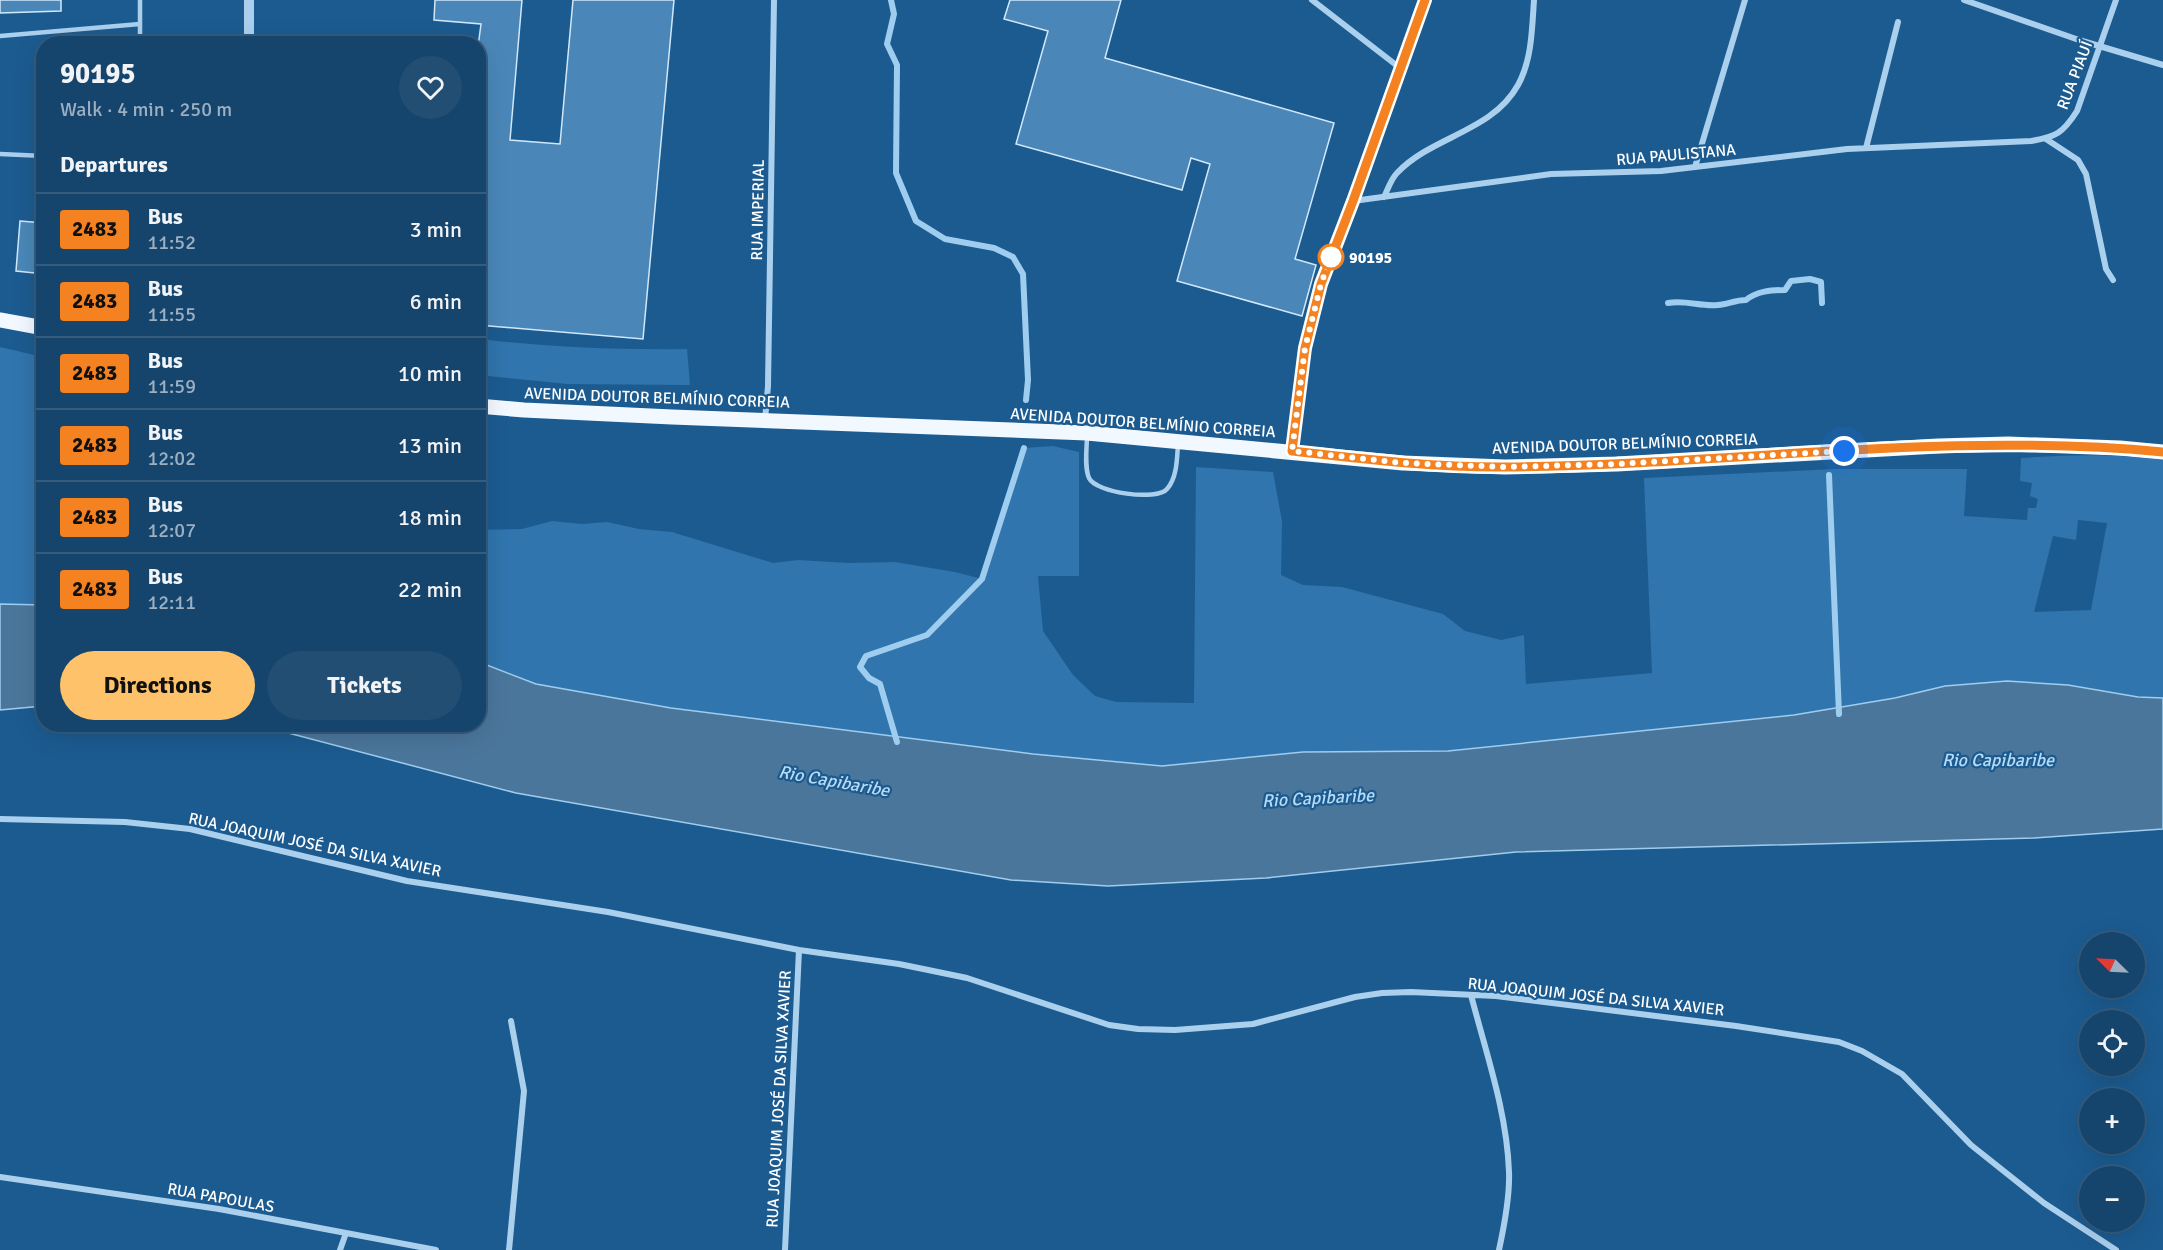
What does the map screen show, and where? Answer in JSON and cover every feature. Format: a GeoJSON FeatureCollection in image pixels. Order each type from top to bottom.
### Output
{"type":"FeatureCollection","features":[{"type":"Feature","properties":{"kind":"main road"},"geometry":{"type":"LineString","coordinates":[[0,320],[36,327]]}},
{"type":"Feature","properties":{"kind":"main road","name":"AVENIDA DOUTOR BELMÍNIO CORREIA"},"geometry":{"type":"LineString","coordinates":[[486,406],[524,410],[1088,433],[1403,463],[1505,467],[1617,464],[2008,444],[2163,452]]}},
{"type":"Feature","properties":{"kind":"street"},"geometry":{"type":"LineString","coordinates":[[249,0],[249,36]]}},
{"type":"Feature","properties":{"kind":"street","name":"RUA IMPERIAL"},"geometry":{"type":"LineString","coordinates":[[765,420],[768,386],[774,0]]}},
{"type":"Feature","properties":{"kind":"street"},"geometry":{"type":"LineString","coordinates":[[1312,0],[1400,68]]}},
{"type":"Feature","properties":{"kind":"street"},"geometry":{"type":"LineString","coordinates":[[1292,451],[1305,348],[1321,284],[1425,0]]}},
{"type":"Feature","properties":{"kind":"street"},"geometry":{"type":"LineString","coordinates":[[1384,197],[1395,174],[1416,156],[1470,129],[1492,115],[1506,102],[1518,85],[1527,63],[1534,0]]}},
{"type":"Feature","properties":{"kind":"street"},"geometry":{"type":"LineString","coordinates":[[1695,167],[1745,0]]}},
{"type":"Feature","properties":{"kind":"street"},"geometry":{"type":"LineString","coordinates":[[1964,0],[2100,46],[2163,64]]}},
{"type":"Feature","properties":{"kind":"street","name":"RUA PIAUÍ"},"geometry":{"type":"LineString","coordinates":[[2046,139],[2057,135],[2078,111],[2116,0]]}},
{"type":"Feature","properties":{"kind":"street"},"geometry":{"type":"LineString","coordinates":[[1866,148],[1898,22]]}},
{"type":"Feature","properties":{"kind":"street"},"geometry":{"type":"LineString","coordinates":[[2046,139],[2078,160],[2086,174],[2106,269],[2113,280]]}},
{"type":"Feature","properties":{"kind":"street","name":"RUA PAULISTANA"},"geometry":{"type":"LineString","coordinates":[[1353,201],[1551,174],[1661,171],[1866,148],[2046,139]]}},
{"type":"Feature","properties":{"kind":"street","name":"RUA JOAQUIM JOSÉ DA SILVA XAVIER"},"geometry":{"type":"LineString","coordinates":[[0,819],[125,822],[190,829],[407,881],[608,912],[799,950],[899,964],[968,978],[1109,1025],[1138,1029],[1175,1030],[1253,1024],[1355,997],[1411,992],[1496,996],[1724,1024],[1839,1042],[1862,1051],[1902,1074],[1971,1145],[2044,1203],[2116,1250]]}},
{"type":"Feature","properties":{"kind":"street","name":"RUA JOAQUIM JOSÉ DA SILVA XAVIER"},"geometry":{"type":"LineString","coordinates":[[785,1250],[799,950]]}},
{"type":"Feature","properties":{"kind":"street"},"geometry":{"type":"LineString","coordinates":[[1471,995],[1504,1122],[1510,1174],[1503,1232],[1498,1250]]}},
{"type":"Feature","properties":{"kind":"street"},"geometry":{"type":"LineString","coordinates":[[508,1250],[524,1091],[511,1021]]}},
{"type":"Feature","properties":{"kind":"street","name":"RUA PAPOULAS"},"geometry":{"type":"LineString","coordinates":[[0,1177],[219,1209],[436,1250]]}},
{"type":"Feature","properties":{"kind":"street"},"geometry":{"type":"LineString","coordinates":[[340,1250],[346,1233]]}},
{"type":"Feature","properties":{"kind":"lane"},"geometry":{"type":"LineString","coordinates":[[140,0],[140,36]]}},
{"type":"Feature","properties":{"kind":"lane"},"geometry":{"type":"LineString","coordinates":[[0,36],[140,24]]}},
{"type":"Feature","properties":{"kind":"lane"},"geometry":{"type":"LineString","coordinates":[[0,154],[36,156]]}},
{"type":"Feature","properties":{"kind":"lane"},"geometry":{"type":"LineString","coordinates":[[1088,433],[1088,472],[1089,478],[1095,485],[1107,490],[1144,495],[1158,495],[1166,492],[1172,482],[1179,442]]}},
{"type":"Feature","properties":{"kind":"shaded area"},"geometry":{"type":"Polygon","coordinates":[[[486,340],[583,347],[687,349],[690,385],[567,384],[486,376],[486,340]]]}},
{"type":"Feature","properties":{"kind":"shaded area"},"geometry":{"type":"Polygon","coordinates":[[[0,347],[36,355],[36,605],[0,604],[0,347]]]}},
{"type":"Feature","properties":{"kind":"shaded area"},"geometry":{"type":"Polygon","coordinates":[[[1053,446],[1079,452],[1079,576],[1038,576],[1043,631],[1073,675],[1095,696],[1116,702],[1194,703],[1196,467],[1273,472],[1282,521],[1281,575],[1303,585],[1342,587],[1443,614],[1465,631],[1501,640],[1524,635],[1526,684],[1652,673],[1644,478],[1835,469],[1967,469],[1964,516],[2027,520],[2028,508],[2036,508],[2038,499],[2030,496],[2032,483],[2020,481],[2021,458],[2127,456],[2163,460],[2163,698],[2138,697],[2068,685],[2007,681],[1945,686],[1895,698],[1794,715],[1448,751],[1303,752],[1162,766],[1033,754],[671,708],[536,684],[486,665],[486,530],[522,529],[552,521],[582,524],[607,522],[639,529],[672,532],[773,563],[798,560],[849,563],[895,562],[982,579],[1024,448],[1053,446]],[[2078,520],[2076,540],[2053,536],[2034,612],[2091,610],[2107,523],[2078,520]]]}},
{"type":"Feature","properties":{"kind":"water"},"geometry":{"type":"Polygon","coordinates":[[[0,604],[36,605],[36,707],[0,710],[0,604]]]}},
{"type":"Feature","properties":{"kind":"water","name":"Rio Capibaribe"},"geometry":{"type":"Polygon","coordinates":[[[486,665],[536,684],[671,708],[1033,754],[1162,766],[1303,752],[1448,751],[1794,715],[1895,698],[1945,686],[2007,681],[2068,685],[2138,697],[2163,698],[2163,829],[2034,838],[1516,852],[1266,878],[1108,886],[1011,880],[516,793],[285,732],[486,732],[486,665]]]}},
{"type":"Feature","properties":{"kind":"building"},"geometry":{"type":"Polygon","coordinates":[[[0,0],[61,0],[61,11],[0,13],[0,0]]]}},
{"type":"Feature","properties":{"kind":"building"},"geometry":{"type":"Polygon","coordinates":[[[435,0],[522,0],[510,140],[560,144],[573,0],[674,0],[643,339],[486,326],[486,36],[479,36],[481,24],[434,20],[435,0]]]}},
{"type":"Feature","properties":{"kind":"building"},"geometry":{"type":"Polygon","coordinates":[[[1010,0],[1121,0],[1105,58],[1334,123],[1295,259],[1316,265],[1302,316],[1177,281],[1210,164],[1191,158],[1182,190],[1016,144],[1048,31],[1004,19],[1010,0]]]}},
{"type":"Feature","properties":{"kind":"building"},"geometry":{"type":"Polygon","coordinates":[[[20,221],[36,222],[36,273],[16,271],[20,221]]]}},
{"type":"Feature","properties":{"kind":"waterway"},"geometry":{"type":"LineString","coordinates":[[891,0],[894,14],[887,44],[897,65],[896,173],[916,221],[945,239],[994,248],[1013,257],[1023,274],[1028,380],[1026,400]]}},
{"type":"Feature","properties":{"kind":"waterway"},"geometry":{"type":"LineString","coordinates":[[1668,303],[1712,305],[1746,300],[1764,292],[1785,290],[1791,281],[1810,279],[1821,282],[1822,303]]}},
{"type":"Feature","properties":{"kind":"waterway"},"geometry":{"type":"LineString","coordinates":[[897,742],[880,684],[869,678],[860,667],[866,656],[927,635],[982,579],[1024,448]]}},
{"type":"Feature","properties":{"kind":"waterway"},"geometry":{"type":"LineString","coordinates":[[1829,475],[1839,714]]}},
{"type":"Feature","properties":{"kind":"bus line","name":"2483"},"geometry":{"type":"LineString","coordinates":[[1425,0],[1321,284],[1305,348],[1292,451],[1403,463],[1505,467],[1617,464],[2008,444],[2163,452]]}},
{"type":"Feature","properties":{"kind":"place","name":"90195"},"geometry":{"type":"Point","coordinates":[1331,257]}},
{"type":"Feature","properties":{"kind":"route"},"geometry":{"type":"LineString","coordinates":[[1331,257],[1321,284],[1305,348],[1292,451],[1403,463],[1505,467],[1617,464],[1844,451]]}}]}
